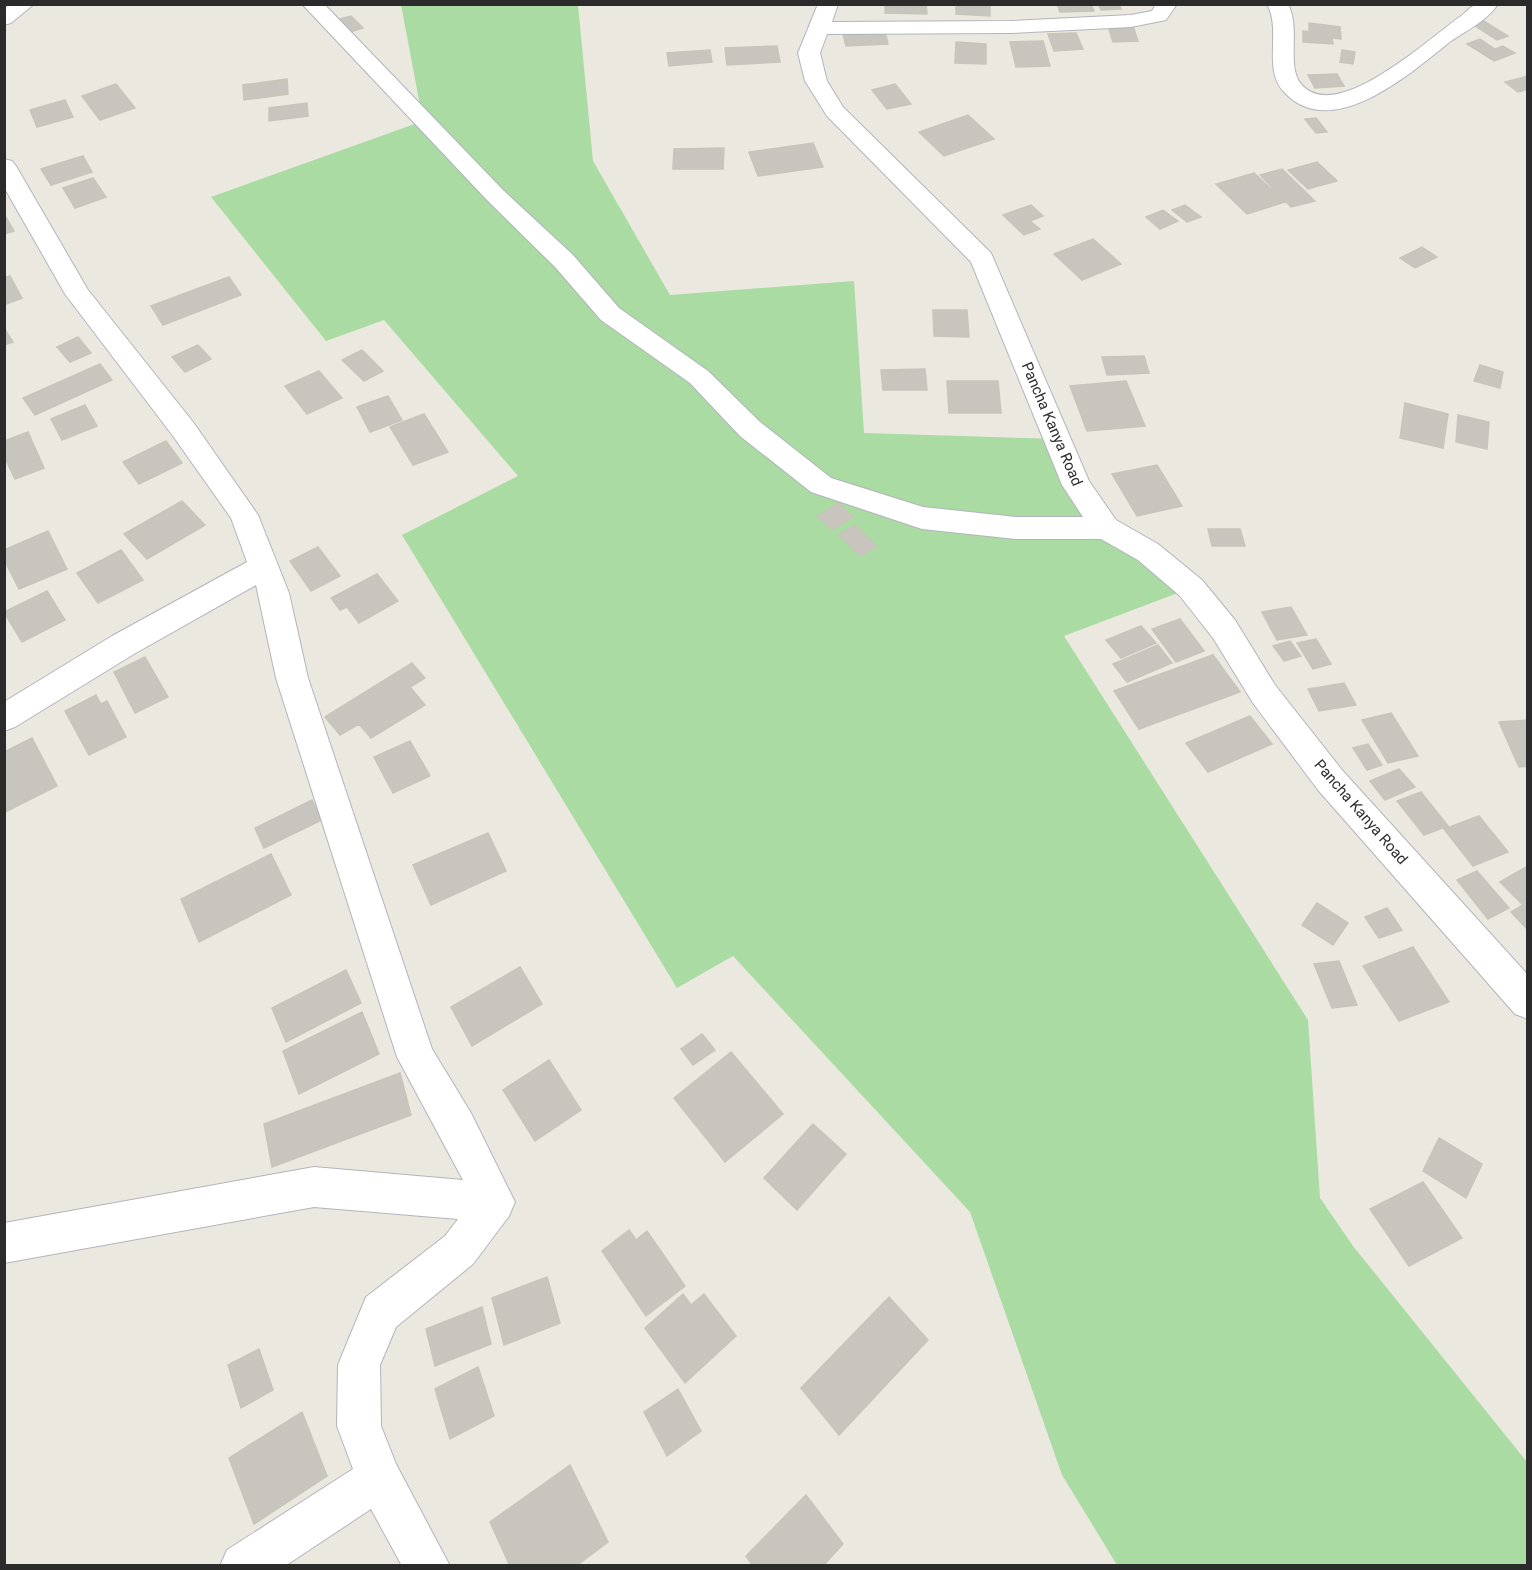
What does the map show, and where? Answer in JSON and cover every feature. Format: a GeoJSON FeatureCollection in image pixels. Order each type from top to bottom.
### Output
{"type":"FeatureCollection","features":[{"type":"Feature","properties":{"kind":"street"},"geometry":{"type":"LineString","coordinates":[[4,20],[24,4]]}},
{"type":"Feature","properties":{"kind":"street"},"geometry":{"type":"LineString","coordinates":[[312,4],[495,195],[564,261],[610,314],[699,377],[750,429],[821,484],[922,518],[1016,528],[1106,528]]}},
{"type":"Feature","properties":{"kind":"street"},"geometry":{"type":"LineString","coordinates":[[824,16],[1011,27],[1131,21],[1159,16],[1167,4]]}},
{"type":"Feature","properties":{"kind":"street"},"geometry":{"type":"LineString","coordinates":[[1277,4],[1283,12],[1282,66],[1292,88],[1307,102],[1322,104],[1349,98],[1382,85],[1488,4]]}},
{"type":"Feature","properties":{"kind":"street","name":"Pancha Kanya Road"},"geometry":{"type":"LineString","coordinates":[[824,16],[809,53],[816,81],[835,111],[982,259],[1076,485],[1106,528],[1148,552],[1191,588],[1224,629],[1264,694],[1330,780],[1527,1002]]}},
{"type":"Feature","properties":{"kind":"street"},"geometry":{"type":"LineString","coordinates":[[4,166],[78,294],[183,429],[244,515],[274,593],[292,678],[416,1057],[457,1127],[495,1203]]}},
{"type":"Feature","properties":{"kind":"street"},"geometry":{"type":"LineString","coordinates":[[4,718],[123,645],[264,566]]}},
{"type":"Feature","properties":{"kind":"street"},"geometry":{"type":"LineString","coordinates":[[4,1243],[314,1187],[495,1203]]}},
{"type":"Feature","properties":{"kind":"street"},"geometry":{"type":"LineString","coordinates":[[427,1566],[379,1478],[359,1426],[359,1365],[381,1312],[459,1250],[495,1203]]}},
{"type":"Feature","properties":{"kind":"street"},"geometry":{"type":"LineString","coordinates":[[243,1566],[379,1478]]}},
{"type":"Feature","properties":{"kind":"green space"},"geometry":{"type":"Polygon","coordinates":[[[401,5],[578,5],[593,161],[670,295],[854,281],[864,433],[1057,439],[1076,485],[1191,588],[1064,636],[1308,1020],[1320,1198],[1353,1246],[1527,1462],[1527,1565],[1117,1565],[1062,1475],[970,1212],[733,956],[677,988],[402,535],[518,476],[384,320],[326,341],[211,197],[423,121],[401,5]]]}},
{"type":"Feature","properties":{"kind":"building"},"geometry":{"type":"Polygon","coordinates":[[[885,4],[926,4],[927,14],[885,13],[885,4]]]}},
{"type":"Feature","properties":{"kind":"building"},"geometry":{"type":"Polygon","coordinates":[[[956,4],[990,4],[990,16],[956,14],[956,4]]]}},
{"type":"Feature","properties":{"kind":"building"},"geometry":{"type":"Polygon","coordinates":[[[1057,4],[1091,4],[1094,11],[1060,12],[1057,4]]]}},
{"type":"Feature","properties":{"kind":"building"},"geometry":{"type":"Polygon","coordinates":[[[1098,4],[1119,4],[1121,9],[1101,10],[1098,4]]]}},
{"type":"Feature","properties":{"kind":"building"},"geometry":{"type":"Polygon","coordinates":[[[351,16],[363,28],[351,32],[340,19],[351,16]]]}},
{"type":"Feature","properties":{"kind":"building"},"geometry":{"type":"Polygon","coordinates":[[[1482,20],[1508,36],[1497,40],[1472,24],[1482,20]]]}},
{"type":"Feature","properties":{"kind":"building"},"geometry":{"type":"Polygon","coordinates":[[[1309,23],[1340,27],[1341,39],[1332,38],[1333,44],[1303,42],[1303,31],[1309,32],[1309,23]]]}},
{"type":"Feature","properties":{"kind":"building"},"geometry":{"type":"Polygon","coordinates":[[[1108,26],[1133,26],[1138,41],[1113,42],[1108,26]]]}},
{"type":"Feature","properties":{"kind":"building"},"geometry":{"type":"Polygon","coordinates":[[[885,32],[888,44],[846,46],[843,34],[885,32]]]}},
{"type":"Feature","properties":{"kind":"building"},"geometry":{"type":"Polygon","coordinates":[[[1076,33],[1083,49],[1054,51],[1048,34],[1076,33]]]}},
{"type":"Feature","properties":{"kind":"building"},"geometry":{"type":"Polygon","coordinates":[[[1480,39],[1495,49],[1503,46],[1515,53],[1494,61],[1467,44],[1480,39]]]}},
{"type":"Feature","properties":{"kind":"building"},"geometry":{"type":"Polygon","coordinates":[[[1043,41],[1050,66],[1016,67],[1010,42],[1043,41]]]}},
{"type":"Feature","properties":{"kind":"building"},"geometry":{"type":"Polygon","coordinates":[[[956,42],[986,44],[986,64],[955,63],[956,42]]]}},
{"type":"Feature","properties":{"kind":"building"},"geometry":{"type":"Polygon","coordinates":[[[777,46],[780,62],[727,65],[725,48],[777,46]]]}},
{"type":"Feature","properties":{"kind":"building"},"geometry":{"type":"Polygon","coordinates":[[[710,50],[712,62],[669,66],[667,53],[710,50]]]}},
{"type":"Feature","properties":{"kind":"building"},"geometry":{"type":"Polygon","coordinates":[[[1342,50],[1355,52],[1353,64],[1340,62],[1342,50]]]}},
{"type":"Feature","properties":{"kind":"building"},"geometry":{"type":"Polygon","coordinates":[[[1337,74],[1344,86],[1315,88],[1308,75],[1337,74]]]}},
{"type":"Feature","properties":{"kind":"building"},"geometry":{"type":"Polygon","coordinates":[[[1528,76],[1528,89],[1518,92],[1505,82],[1528,76]]]}},
{"type":"Feature","properties":{"kind":"building"},"geometry":{"type":"Polygon","coordinates":[[[287,79],[288,94],[244,100],[243,85],[287,79]]]}},
{"type":"Feature","properties":{"kind":"building"},"geometry":{"type":"Polygon","coordinates":[[[116,84],[135,108],[100,120],[82,96],[116,84]]]}},
{"type":"Feature","properties":{"kind":"building"},"geometry":{"type":"Polygon","coordinates":[[[895,84],[911,104],[887,109],[872,90],[895,84]]]}},
{"type":"Feature","properties":{"kind":"building"},"geometry":{"type":"Polygon","coordinates":[[[65,100],[73,117],[37,127],[30,110],[65,100]]]}},
{"type":"Feature","properties":{"kind":"building"},"geometry":{"type":"Polygon","coordinates":[[[307,103],[308,116],[269,121],[269,108],[307,103]]]}},
{"type":"Feature","properties":{"kind":"building"},"geometry":{"type":"Polygon","coordinates":[[[968,115],[994,139],[944,156],[919,132],[968,115]]]}},
{"type":"Feature","properties":{"kind":"building"},"geometry":{"type":"Polygon","coordinates":[[[1316,118],[1327,132],[1316,133],[1305,119],[1316,118]]]}},
{"type":"Feature","properties":{"kind":"building"},"geometry":{"type":"Polygon","coordinates":[[[813,143],[823,167],[758,176],[749,152],[813,143]]]}},
{"type":"Feature","properties":{"kind":"building"},"geometry":{"type":"Polygon","coordinates":[[[724,148],[723,169],[673,169],[674,149],[724,148]]]}},
{"type":"Feature","properties":{"kind":"building"},"geometry":{"type":"Polygon","coordinates":[[[83,156],[92,172],[51,185],[41,169],[83,156]]]}},
{"type":"Feature","properties":{"kind":"building"},"geometry":{"type":"Polygon","coordinates":[[[1317,162],[1337,181],[1308,189],[1288,170],[1317,162]]]}},
{"type":"Feature","properties":{"kind":"building"},"geometry":{"type":"Polygon","coordinates":[[[1282,169],[1315,201],[1291,207],[1260,175],[1282,169]]]}},
{"type":"Feature","properties":{"kind":"building"},"geometry":{"type":"Polygon","coordinates":[[[1254,173],[1285,202],[1247,214],[1216,184],[1254,173]]]}},
{"type":"Feature","properties":{"kind":"building"},"geometry":{"type":"Polygon","coordinates":[[[93,178],[106,197],[75,208],[63,188],[93,178]]]}},
{"type":"Feature","properties":{"kind":"building"},"geometry":{"type":"Polygon","coordinates":[[[1031,205],[1043,216],[1030,221],[1040,229],[1024,235],[1003,215],[1031,205]]]}},
{"type":"Feature","properties":{"kind":"building"},"geometry":{"type":"Polygon","coordinates":[[[1185,205],[1201,217],[1187,222],[1172,210],[1185,205]]]}},
{"type":"Feature","properties":{"kind":"building"},"geometry":{"type":"Polygon","coordinates":[[[1163,210],[1178,221],[1160,229],[1146,217],[1163,210]]]}},
{"type":"Feature","properties":{"kind":"building"},"geometry":{"type":"Polygon","coordinates":[[[4,214],[14,231],[4,234],[4,214]]]}},
{"type":"Feature","properties":{"kind":"building"},"geometry":{"type":"Polygon","coordinates":[[[1093,239],[1121,264],[1082,280],[1054,254],[1093,239]]]}},
{"type":"Feature","properties":{"kind":"building"},"geometry":{"type":"Polygon","coordinates":[[[1422,247],[1437,257],[1415,268],[1400,258],[1422,247]]]}},
{"type":"Feature","properties":{"kind":"building"},"geometry":{"type":"Polygon","coordinates":[[[10,276],[22,298],[4,305],[4,278],[10,276]]]}},
{"type":"Feature","properties":{"kind":"building"},"geometry":{"type":"Polygon","coordinates":[[[229,277],[241,295],[163,325],[151,306],[229,277]]]}},
{"type":"Feature","properties":{"kind":"building"},"geometry":{"type":"Polygon","coordinates":[[[933,310],[967,310],[969,337],[934,336],[933,310]]]}},
{"type":"Feature","properties":{"kind":"building"},"geometry":{"type":"Polygon","coordinates":[[[4,328],[13,342],[4,345],[4,328]]]}},
{"type":"Feature","properties":{"kind":"building"},"geometry":{"type":"Polygon","coordinates":[[[78,337],[91,353],[70,362],[57,347],[78,337]]]}},
{"type":"Feature","properties":{"kind":"building"},"geometry":{"type":"Polygon","coordinates":[[[198,345],[211,359],[185,372],[172,357],[198,345]]]}},
{"type":"Feature","properties":{"kind":"building"},"geometry":{"type":"Polygon","coordinates":[[[362,350],[383,371],[364,381],[342,360],[362,350]]]}},
{"type":"Feature","properties":{"kind":"building"},"geometry":{"type":"Polygon","coordinates":[[[1144,356],[1149,373],[1107,375],[1102,357],[1144,356]]]}},
{"type":"Feature","properties":{"kind":"building"},"geometry":{"type":"Polygon","coordinates":[[[100,364],[112,380],[35,415],[23,398],[100,364]]]}},
{"type":"Feature","properties":{"kind":"building"},"geometry":{"type":"Polygon","coordinates":[[[1480,365],[1503,372],[1500,388],[1474,381],[1480,365]]]}},
{"type":"Feature","properties":{"kind":"building"},"geometry":{"type":"Polygon","coordinates":[[[925,369],[927,390],[883,390],[881,370],[925,369]]]}},
{"type":"Feature","properties":{"kind":"building"},"geometry":{"type":"Polygon","coordinates":[[[319,371],[342,398],[307,414],[285,386],[319,371]]]}},
{"type":"Feature","properties":{"kind":"building"},"geometry":{"type":"Polygon","coordinates":[[[947,381],[998,381],[1001,413],[949,413],[947,381]]]}},
{"type":"Feature","properties":{"kind":"building"},"geometry":{"type":"Polygon","coordinates":[[[1126,381],[1145,426],[1087,431],[1070,386],[1126,381]]]}},
{"type":"Feature","properties":{"kind":"building"},"geometry":{"type":"Polygon","coordinates":[[[388,396],[402,420],[370,432],[357,407],[388,396]]]}},
{"type":"Feature","properties":{"kind":"building"},"geometry":{"type":"Polygon","coordinates":[[[1405,403],[1448,414],[1443,448],[1400,438],[1405,403]]]}},
{"type":"Feature","properties":{"kind":"building"},"geometry":{"type":"Polygon","coordinates":[[[85,405],[97,426],[62,440],[51,419],[85,405]]]}},
{"type":"Feature","properties":{"kind":"building"},"geometry":{"type":"Polygon","coordinates":[[[424,414],[448,452],[413,465],[390,427],[424,414]]]}},
{"type":"Feature","properties":{"kind":"building"},"geometry":{"type":"Polygon","coordinates":[[[1458,415],[1489,422],[1487,449],[1456,442],[1458,415]]]}},
{"type":"Feature","properties":{"kind":"building"},"geometry":{"type":"Polygon","coordinates":[[[28,432],[44,468],[15,479],[4,456],[4,441],[28,432]]]}},
{"type":"Feature","properties":{"kind":"building"},"geometry":{"type":"Polygon","coordinates":[[[166,441],[182,463],[139,484],[123,462],[166,441]]]}},
{"type":"Feature","properties":{"kind":"building"},"geometry":{"type":"Polygon","coordinates":[[[1157,465],[1182,506],[1137,516],[1112,474],[1157,465]]]}},
{"type":"Feature","properties":{"kind":"building"},"geometry":{"type":"Polygon","coordinates":[[[182,501],[205,525],[147,559],[124,534],[182,501]]]}},
{"type":"Feature","properties":{"kind":"building"},"geometry":{"type":"Polygon","coordinates":[[[838,503],[853,517],[832,530],[817,516],[838,503]]]}},
{"type":"Feature","properties":{"kind":"building"},"geometry":{"type":"Polygon","coordinates":[[[855,525],[877,546],[860,556],[838,535],[855,525]]]}},
{"type":"Feature","properties":{"kind":"building"},"geometry":{"type":"Polygon","coordinates":[[[1208,529],[1240,529],[1245,546],[1212,546],[1208,529]]]}},
{"type":"Feature","properties":{"kind":"building"},"geometry":{"type":"Polygon","coordinates":[[[48,531],[67,569],[19,589],[4,559],[4,550],[48,531]]]}},
{"type":"Feature","properties":{"kind":"building"},"geometry":{"type":"Polygon","coordinates":[[[318,547],[340,576],[311,591],[290,561],[318,547]]]}},
{"type":"Feature","properties":{"kind":"building"},"geometry":{"type":"Polygon","coordinates":[[[121,550],[143,580],[98,603],[77,573],[121,550]]]}},
{"type":"Feature","properties":{"kind":"building"},"geometry":{"type":"Polygon","coordinates":[[[377,574],[398,601],[359,623],[347,607],[340,610],[331,598],[377,574]]]}},
{"type":"Feature","properties":{"kind":"building"},"geometry":{"type":"Polygon","coordinates":[[[47,591],[65,620],[22,642],[4,612],[47,591]]]}},
{"type":"Feature","properties":{"kind":"building"},"geometry":{"type":"Polygon","coordinates":[[[1291,607],[1307,635],[1277,640],[1262,612],[1291,607]]]}},
{"type":"Feature","properties":{"kind":"building"},"geometry":{"type":"Polygon","coordinates":[[[1180,619],[1204,651],[1176,662],[1152,629],[1180,619]]]}},
{"type":"Feature","properties":{"kind":"building"},"geometry":{"type":"Polygon","coordinates":[[[1141,626],[1156,643],[1121,658],[1106,640],[1141,626]]]}},
{"type":"Feature","properties":{"kind":"building"},"geometry":{"type":"Polygon","coordinates":[[[1316,639],[1331,664],[1313,669],[1297,643],[1316,639]]]}},
{"type":"Feature","properties":{"kind":"building"},"geometry":{"type":"Polygon","coordinates":[[[1290,641],[1301,656],[1284,661],[1273,646],[1290,641]]]}},
{"type":"Feature","properties":{"kind":"building"},"geometry":{"type":"Polygon","coordinates":[[[1158,645],[1172,663],[1127,682],[1113,664],[1158,645]]]}},
{"type":"Feature","properties":{"kind":"building"},"geometry":{"type":"Polygon","coordinates":[[[1213,655],[1240,692],[1139,729],[1114,691],[1213,655]]]}},
{"type":"Feature","properties":{"kind":"building"},"geometry":{"type":"Polygon","coordinates":[[[145,657],[168,697],[135,713],[114,672],[145,657]]]}},
{"type":"Feature","properties":{"kind":"building"},"geometry":{"type":"Polygon","coordinates":[[[412,663],[425,678],[410,687],[425,705],[371,738],[359,724],[340,735],[325,717],[412,663]]]}},
{"type":"Feature","properties":{"kind":"building"},"geometry":{"type":"Polygon","coordinates":[[[1344,683],[1356,705],[1319,711],[1308,689],[1344,683]]]}},
{"type":"Feature","properties":{"kind":"building"},"geometry":{"type":"Polygon","coordinates":[[[96,695],[101,704],[107,701],[126,737],[89,755],[65,711],[96,695]]]}},
{"type":"Feature","properties":{"kind":"building"},"geometry":{"type":"Polygon","coordinates":[[[1391,713],[1418,756],[1388,763],[1362,720],[1391,713]]]}},
{"type":"Feature","properties":{"kind":"building"},"geometry":{"type":"Polygon","coordinates":[[[1250,716],[1272,744],[1208,772],[1186,743],[1250,716]]]}},
{"type":"Feature","properties":{"kind":"building"},"geometry":{"type":"Polygon","coordinates":[[[1528,720],[1528,766],[1519,767],[1499,722],[1528,720]]]}},
{"type":"Feature","properties":{"kind":"building"},"geometry":{"type":"Polygon","coordinates":[[[32,738],[57,786],[5,812],[4,752],[32,738]]]}},
{"type":"Feature","properties":{"kind":"building"},"geometry":{"type":"Polygon","coordinates":[[[410,741],[430,776],[393,793],[374,757],[410,741]]]}},
{"type":"Feature","properties":{"kind":"building"},"geometry":{"type":"Polygon","coordinates":[[[1368,744],[1382,765],[1367,770],[1353,748],[1368,744]]]}},
{"type":"Feature","properties":{"kind":"building"},"geometry":{"type":"Polygon","coordinates":[[[1399,769],[1415,787],[1385,800],[1370,781],[1399,769]]]}},
{"type":"Feature","properties":{"kind":"building"},"geometry":{"type":"Polygon","coordinates":[[[1421,792],[1448,826],[1424,835],[1397,801],[1421,792]]]}},
{"type":"Feature","properties":{"kind":"building"},"geometry":{"type":"Polygon","coordinates":[[[312,800],[322,820],[264,848],[255,828],[312,800]]]}},
{"type":"Feature","properties":{"kind":"building"},"geometry":{"type":"Polygon","coordinates":[[[1479,816],[1508,852],[1473,866],[1444,829],[1479,816]]]}},
{"type":"Feature","properties":{"kind":"building"},"geometry":{"type":"Polygon","coordinates":[[[488,833],[506,871],[431,905],[413,865],[488,833]]]}},
{"type":"Feature","properties":{"kind":"building"},"geometry":{"type":"Polygon","coordinates":[[[271,854],[291,895],[199,942],[181,899],[271,854]]]}},
{"type":"Feature","properties":{"kind":"building"},"geometry":{"type":"Polygon","coordinates":[[[1528,866],[1528,930],[1511,912],[1523,905],[1500,882],[1528,866]]]}},
{"type":"Feature","properties":{"kind":"building"},"geometry":{"type":"Polygon","coordinates":[[[1477,871],[1509,908],[1488,919],[1457,880],[1477,871]]]}},
{"type":"Feature","properties":{"kind":"building"},"geometry":{"type":"Polygon","coordinates":[[[1317,903],[1348,923],[1333,945],[1302,925],[1317,903]]]}},
{"type":"Feature","properties":{"kind":"building"},"geometry":{"type":"Polygon","coordinates":[[[1387,908],[1402,930],[1379,938],[1365,917],[1387,908]]]}},
{"type":"Feature","properties":{"kind":"building"},"geometry":{"type":"Polygon","coordinates":[[[1413,947],[1449,1002],[1399,1021],[1363,966],[1413,947]]]}},
{"type":"Feature","properties":{"kind":"building"},"geometry":{"type":"Polygon","coordinates":[[[1339,961],[1357,1005],[1332,1008],[1314,964],[1339,961]]]}},
{"type":"Feature","properties":{"kind":"building"},"geometry":{"type":"Polygon","coordinates":[[[520,967],[542,1004],[472,1046],[451,1007],[520,967]]]}},
{"type":"Feature","properties":{"kind":"building"},"geometry":{"type":"Polygon","coordinates":[[[346,970],[361,1003],[286,1042],[272,1008],[346,970]]]}},
{"type":"Feature","properties":{"kind":"building"},"geometry":{"type":"Polygon","coordinates":[[[362,1012],[379,1054],[299,1094],[283,1051],[362,1012]]]}},
{"type":"Feature","properties":{"kind":"building"},"geometry":{"type":"Polygon","coordinates":[[[702,1034],[715,1050],[693,1065],[681,1049],[702,1034]]]}},
{"type":"Feature","properties":{"kind":"building"},"geometry":{"type":"Polygon","coordinates":[[[731,1052],[783,1114],[725,1162],[674,1098],[731,1052]]]}},
{"type":"Feature","properties":{"kind":"building"},"geometry":{"type":"Polygon","coordinates":[[[549,1060],[581,1110],[535,1141],[503,1090],[549,1060]]]}},
{"type":"Feature","properties":{"kind":"building"},"geometry":{"type":"Polygon","coordinates":[[[400,1073],[411,1115],[272,1167],[264,1124],[400,1073]]]}},
{"type":"Feature","properties":{"kind":"building"},"geometry":{"type":"Polygon","coordinates":[[[813,1124],[846,1154],[797,1210],[764,1178],[813,1124]]]}},
{"type":"Feature","properties":{"kind":"building"},"geometry":{"type":"Polygon","coordinates":[[[1439,1138],[1482,1164],[1466,1198],[1423,1171],[1439,1138]]]}},
{"type":"Feature","properties":{"kind":"building"},"geometry":{"type":"Polygon","coordinates":[[[1423,1182],[1462,1238],[1409,1266],[1370,1209],[1423,1182]]]}},
{"type":"Feature","properties":{"kind":"building"},"geometry":{"type":"Polygon","coordinates":[[[629,1230],[636,1240],[647,1231],[685,1286],[646,1316],[602,1251],[629,1230]]]}},
{"type":"Feature","properties":{"kind":"building"},"geometry":{"type":"Polygon","coordinates":[[[547,1277],[560,1323],[504,1345],[492,1298],[547,1277]]]}},
{"type":"Feature","properties":{"kind":"building"},"geometry":{"type":"Polygon","coordinates":[[[683,1294],[691,1305],[704,1294],[736,1336],[685,1383],[645,1328],[683,1294]]]}},
{"type":"Feature","properties":{"kind":"building"},"geometry":{"type":"Polygon","coordinates":[[[889,1297],[928,1340],[839,1435],[801,1388],[889,1297]]]}},
{"type":"Feature","properties":{"kind":"building"},"geometry":{"type":"Polygon","coordinates":[[[482,1307],[491,1344],[435,1366],[426,1329],[482,1307]]]}},
{"type":"Feature","properties":{"kind":"building"},"geometry":{"type":"Polygon","coordinates":[[[259,1349],[273,1390],[241,1408],[228,1365],[259,1349]]]}},
{"type":"Feature","properties":{"kind":"building"},"geometry":{"type":"Polygon","coordinates":[[[478,1367],[494,1416],[450,1439],[435,1389],[478,1367]]]}},
{"type":"Feature","properties":{"kind":"building"},"geometry":{"type":"Polygon","coordinates":[[[678,1389],[701,1431],[667,1456],[644,1412],[678,1389]]]}},
{"type":"Feature","properties":{"kind":"building"},"geometry":{"type":"Polygon","coordinates":[[[302,1412],[327,1476],[254,1524],[229,1458],[302,1412]]]}},
{"type":"Feature","properties":{"kind":"building"},"geometry":{"type":"Polygon","coordinates":[[[570,1465],[608,1542],[576,1566],[510,1566],[490,1522],[570,1465]]]}},
{"type":"Feature","properties":{"kind":"building"},"geometry":{"type":"Polygon","coordinates":[[[806,1495],[843,1544],[823,1566],[753,1566],[746,1556],[806,1495]]]}}]}
